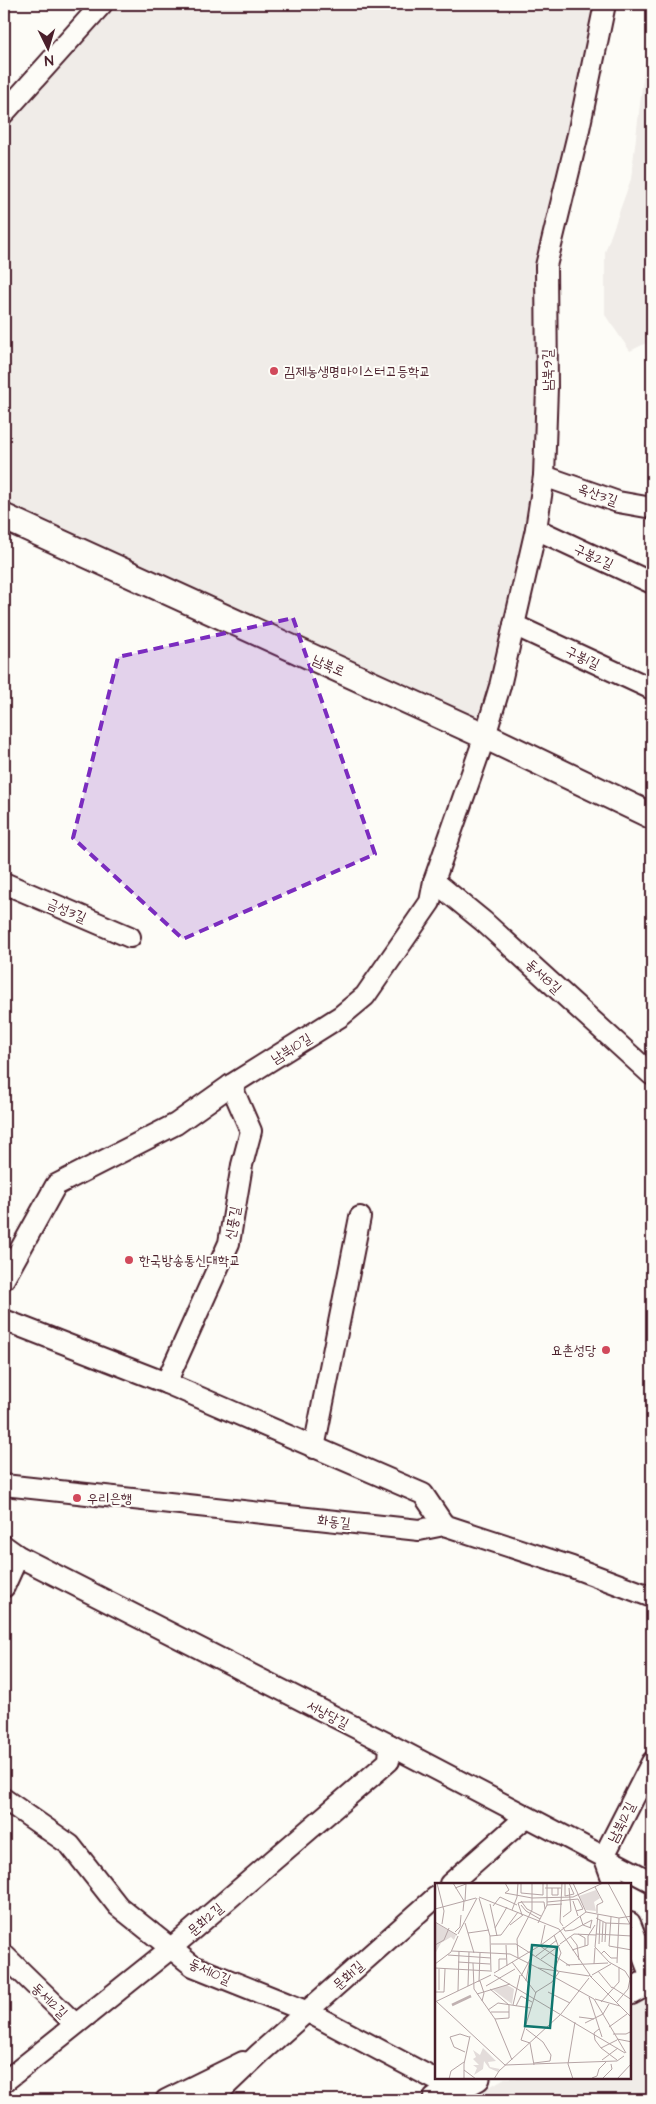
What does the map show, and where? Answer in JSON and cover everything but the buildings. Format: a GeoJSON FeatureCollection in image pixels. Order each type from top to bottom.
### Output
{"type":"FeatureCollection","features":[{"type":"Feature","properties":{"kind":"main road","name":"남북로"},"geometry":{"type":"LineString","coordinates":[[4,517],[485,736],[652,816]]}},
{"type":"Feature","properties":{"kind":"main road"},"geometry":{"type":"LineString","coordinates":[[631,1991],[652,1980]]}},
{"type":"Feature","properties":{"kind":"main road"},"geometry":{"type":"LineString","coordinates":[[445,2095],[475,2079]]}},
{"type":"Feature","properties":{"kind":"street"},"geometry":{"type":"LineString","coordinates":[[4,113],[102,4]]}},
{"type":"Feature","properties":{"kind":"street","name":"남북9길"},"geometry":{"type":"LineString","coordinates":[[485,736],[514,625],[536,529],[544,476],[547,387],[546,266],[578,134],[605,4]]}},
{"type":"Feature","properties":{"kind":"street","name":"옥산3길"},"geometry":{"type":"LineString","coordinates":[[544,476],[618,502],[652,508]]}},
{"type":"Feature","properties":{"kind":"street","name":"구봉2길"},"geometry":{"type":"LineString","coordinates":[[536,529],[652,584]]}},
{"type":"Feature","properties":{"kind":"street","name":"구봉1길"},"geometry":{"type":"LineString","coordinates":[[514,625],[652,690]]}},
{"type":"Feature","properties":{"kind":"street","name":"남북10길"},"geometry":{"type":"LineString","coordinates":[[4,1279],[56,1185],[176,1124],[231,1085],[341,1016],[365,996],[430,902],[434,881],[485,736]]}},
{"type":"Feature","properties":{"kind":"street","name":"동서8길"},"geometry":{"type":"LineString","coordinates":[[434,881],[484,921],[652,1075]]}},
{"type":"Feature","properties":{"kind":"street","name":"금성3길"},"geometry":{"type":"LineString","coordinates":[[4,884],[130,937]]}},
{"type":"Feature","properties":{"kind":"street","name":"신풍길"},"geometry":{"type":"LineString","coordinates":[[166,1383],[229,1243],[242,1165],[251,1131],[231,1085]]}},
{"type":"Feature","properties":{"kind":"street"},"geometry":{"type":"LineString","coordinates":[[314,1448],[360,1217]]}},
{"type":"Feature","properties":{"kind":"street"},"geometry":{"type":"LineString","coordinates":[[4,1320],[166,1383],[423,1494],[444,1525]]}},
{"type":"Feature","properties":{"kind":"street","name":"화동길"},"geometry":{"type":"LineString","coordinates":[[4,1485],[419,1530],[444,1525],[572,1567],[652,1597]]}},
{"type":"Feature","properties":{"kind":"street"},"geometry":{"type":"LineString","coordinates":[[4,1587],[11,1551]]}},
{"type":"Feature","properties":{"kind":"street","name":"서낭당길"},"geometry":{"type":"LineString","coordinates":[[11,1551],[390,1745],[652,1882]]}},
{"type":"Feature","properties":{"kind":"street","name":"문화2길"},"geometry":{"type":"LineString","coordinates":[[4,2082],[170,1949],[389,1761],[390,1745]]}},
{"type":"Feature","properties":{"kind":"street","name":"남북12길"},"geometry":{"type":"LineString","coordinates":[[604,1856],[652,1762]]}},
{"type":"Feature","properties":{"kind":"street","name":"동서10길"},"geometry":{"type":"LineString","coordinates":[[4,1799],[70,1845],[118,1906],[192,1966],[308,2012],[445,2095]]}},
{"type":"Feature","properties":{"kind":"street"},"geometry":{"type":"LineString","coordinates":[[451,1883],[526,1817]]}},
{"type":"Feature","properties":{"kind":"street"},"geometry":{"type":"LineString","coordinates":[[604,1856],[614,1883]]}},
{"type":"Feature","properties":{"kind":"street","name":"문화1길"},"geometry":{"type":"LineString","coordinates":[[211,2100],[260,2053],[435,1898]]}},
{"type":"Feature","properties":{"kind":"street"},"geometry":{"type":"LineString","coordinates":[[631,1926],[652,1980]]}},
{"type":"Feature","properties":{"kind":"street","name":"동서12길"},"geometry":{"type":"LineString","coordinates":[[4,1954],[75,2024]]}},
{"type":"Feature","properties":{"kind":"street","name":"문화1길"},"geometry":{"type":"LineString","coordinates":[[166,2100],[260,2053]]}},
{"type":"Feature","properties":{"kind":"highlighted area"},"geometry":{"type":"Polygon","coordinates":[[[293,618],[375,854],[183,939],[73,838],[118,657],[293,618]]]}},
{"type":"Feature","properties":{"kind":"shaded area","name":"김제농생명마이스터고등학교"},"geometry":{"type":"Polygon","coordinates":[[[102,4],[607,4],[546,266],[544,476],[485,736],[4,515],[4,113],[102,4]]]}},
{"type":"Feature","properties":{"kind":"shaded area"},"geometry":{"type":"Polygon","coordinates":[[[652,4],[652,340],[630,351],[605,315],[605,252],[631,179],[652,4]]]}},
{"type":"Feature","properties":{"kind":"shaded area"},"geometry":{"type":"Polygon","coordinates":[[[652,1994],[652,2100],[466,2100],[503,2079],[631,2079],[631,2005],[652,1994]]]}},
{"type":"Feature","properties":{"kind":"place","name":"김제농생명마이스터고등학교"},"geometry":{"type":"Point","coordinates":[274,371]}},
{"type":"Feature","properties":{"kind":"place","name":"한국방송통신대학교"},"geometry":{"type":"Point","coordinates":[129,1260]}},
{"type":"Feature","properties":{"kind":"place","name":"요촌성당"},"geometry":{"type":"Point","coordinates":[606,1350]}},
{"type":"Feature","properties":{"kind":"place","name":"우리은행"},"geometry":{"type":"Point","coordinates":[77,1498]}}]}
